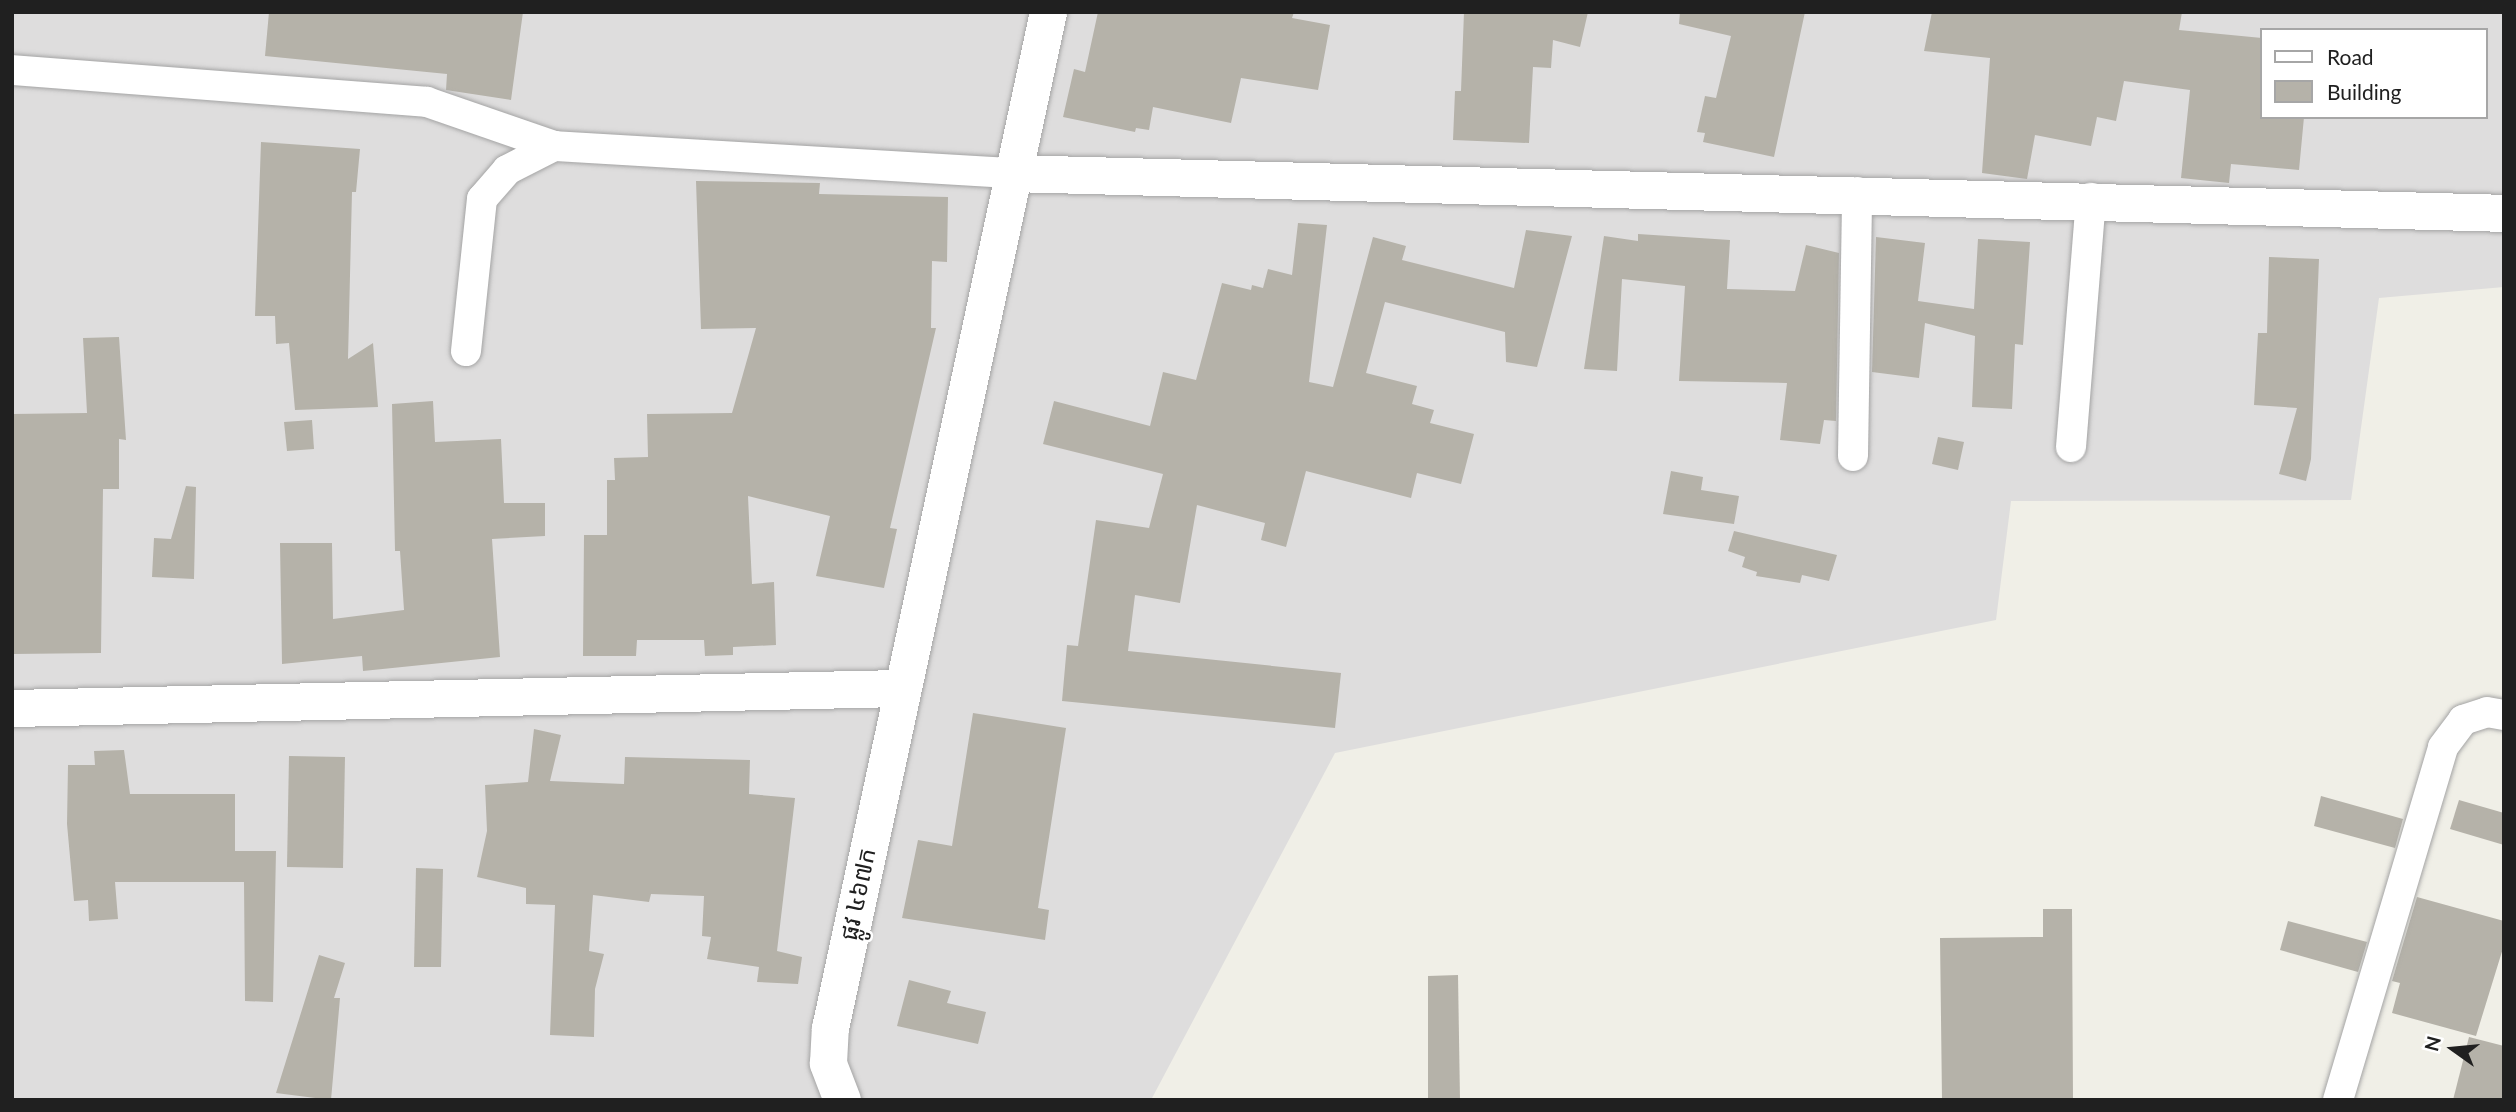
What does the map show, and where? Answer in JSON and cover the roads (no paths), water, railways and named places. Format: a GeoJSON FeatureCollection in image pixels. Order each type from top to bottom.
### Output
{"type":"FeatureCollection","features":[{"type":"Feature","properties":{"kind":"street","name":"ផ្លូវ ៤៦៧ក"},"geometry":{"type":"LineString","coordinates":[[842,1100],[828,1063],[830,1028],[900,688],[1048,12]]}},
{"type":"Feature","properties":{"kind":"street"},"geometry":{"type":"LineString","coordinates":[[12,70],[427,102],[555,146],[1011,173],[2091,198],[2504,213]]}},
{"type":"Feature","properties":{"kind":"street"},"geometry":{"type":"LineString","coordinates":[[466,351],[482,199],[507,170],[555,146]]}},
{"type":"Feature","properties":{"kind":"street"},"geometry":{"type":"LineString","coordinates":[[1853,456],[1857,192]]}},
{"type":"Feature","properties":{"kind":"street"},"geometry":{"type":"LineString","coordinates":[[2071,447],[2091,198]]}},
{"type":"Feature","properties":{"kind":"street"},"geometry":{"type":"LineString","coordinates":[[12,708],[900,688]]}},
{"type":"Feature","properties":{"kind":"street"},"geometry":{"type":"LineString","coordinates":[[2338,1100],[2443,747],[2463,720],[2487,712],[2504,715]]}}]}
